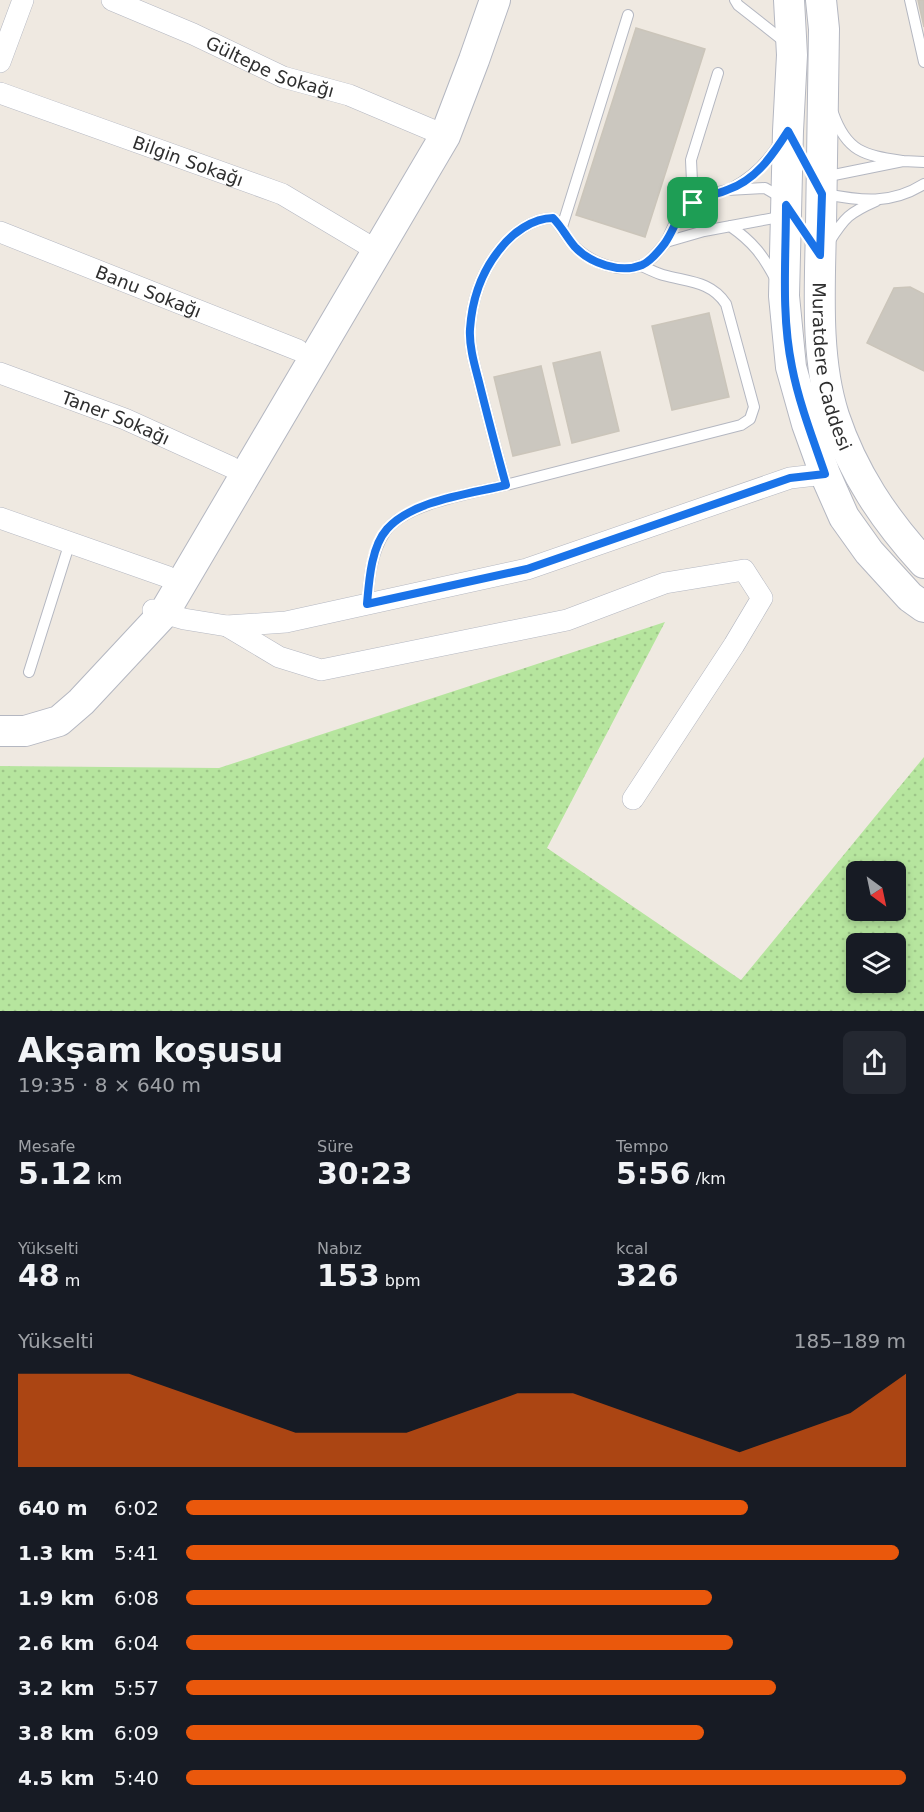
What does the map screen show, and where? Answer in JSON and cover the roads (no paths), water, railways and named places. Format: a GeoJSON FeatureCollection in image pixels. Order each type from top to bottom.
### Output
{"type":"FeatureCollection","features":[{"type":"Feature","properties":{"kind":"main road"},"geometry":{"type":"LineString","coordinates":[[156,611],[168,577],[298,350],[366,244],[432,130],[481,0]]}},
{"type":"Feature","properties":{"kind":"main road"},"geometry":{"type":"LineString","coordinates":[[0,731],[25,731],[59,721],[81,702],[107,674],[156,611],[445,136],[495,0]]}},
{"type":"Feature","properties":{"kind":"main road","name":"Muratdere Caddesi"},"geometry":{"type":"LineString","coordinates":[[789,0],[791,47],[784,297],[791,367],[807,424],[844,517],[868,552],[910,597],[924,607]]}},
{"type":"Feature","properties":{"kind":"main road","name":"Muratdere Caddesi"},"geometry":{"type":"LineString","coordinates":[[821,0],[824,29],[820,328],[826,378],[834,415],[867,491],[897,534],[924,563]]}},
{"type":"Feature","properties":{"kind":"main road"},"geometry":{"type":"LineString","coordinates":[[788,131],[822,185]]}},
{"type":"Feature","properties":{"kind":"main road"},"geometry":{"type":"LineString","coordinates":[[786,210],[820,255]]}},
{"type":"Feature","properties":{"kind":"street"},"geometry":{"type":"LineString","coordinates":[[0,62],[23,0]]}},
{"type":"Feature","properties":{"kind":"street","name":"Gültepe Sokağı"},"geometry":{"type":"LineString","coordinates":[[112,0],[193,34],[283,77],[349,94],[432,130]]}},
{"type":"Feature","properties":{"kind":"street","name":"Bilgin Sokağı"},"geometry":{"type":"LineString","coordinates":[[0,93],[282,194],[366,244]]}},
{"type":"Feature","properties":{"kind":"street","name":"Banu Sokağı"},"geometry":{"type":"LineString","coordinates":[[0,232],[298,350]]}},
{"type":"Feature","properties":{"kind":"street","name":"Taner Sokağı"},"geometry":{"type":"LineString","coordinates":[[0,373],[124,419],[231,467]]}},
{"type":"Feature","properties":{"kind":"street"},"geometry":{"type":"LineString","coordinates":[[156,611],[227,626],[286,622],[527,569],[790,478],[825,474]]}},
{"type":"Feature","properties":{"kind":"street"},"geometry":{"type":"LineString","coordinates":[[0,518],[168,577]]}},
{"type":"Feature","properties":{"kind":"street"},"geometry":{"type":"LineString","coordinates":[[227,626],[279,657],[321,670],[567,620],[665,583],[744,570],[762,598],[734,645],[633,799]]}},
{"type":"Feature","properties":{"kind":"lane"},"geometry":{"type":"LineString","coordinates":[[735,0],[791,47]]}},
{"type":"Feature","properties":{"kind":"lane"},"geometry":{"type":"LineString","coordinates":[[910,0],[924,62]]}},
{"type":"Feature","properties":{"kind":"lane"},"geometry":{"type":"LineString","coordinates":[[562,227],[628,15]]}},
{"type":"Feature","properties":{"kind":"lane"},"geometry":{"type":"LineString","coordinates":[[693,203],[691,159],[718,73]]}},
{"type":"Feature","properties":{"kind":"lane"},"geometry":{"type":"LineString","coordinates":[[823,87],[837,126],[845,139],[858,150],[872,156],[924,162]]}},
{"type":"Feature","properties":{"kind":"lane"},"geometry":{"type":"LineString","coordinates":[[727,190],[746,181],[760,170],[788,131]]}},
{"type":"Feature","properties":{"kind":"lane"},"geometry":{"type":"LineString","coordinates":[[822,185],[903,161]]}},
{"type":"Feature","properties":{"kind":"lane"},"geometry":{"type":"LineString","coordinates":[[820,255],[843,220],[854,211],[877,201],[909,194],[924,184]]}},
{"type":"Feature","properties":{"kind":"lane"},"geometry":{"type":"LineString","coordinates":[[822,185],[877,201]]}},
{"type":"Feature","properties":{"kind":"lane"},"geometry":{"type":"LineString","coordinates":[[641,266],[653,257],[666,242],[678,216],[693,203],[710,194],[727,190],[765,188],[777,195],[786,210],[666,242]]}},
{"type":"Feature","properties":{"kind":"lane"},"geometry":{"type":"LineString","coordinates":[[367,604],[369,577],[374,555],[386,530],[406,514],[430,504],[506,485],[741,425],[750,419],[754,407],[726,304],[720,295],[704,284],[663,275],[641,266],[605,266],[590,260],[574,246],[562,227],[553,218],[542,218],[524,227],[505,241],[490,261],[473,306],[470,331],[472,355],[506,485]]}},
{"type":"Feature","properties":{"kind":"lane"},"geometry":{"type":"LineString","coordinates":[[730,226],[749,240],[759,252],[784,297]]}},
{"type":"Feature","properties":{"kind":"lane"},"geometry":{"type":"LineString","coordinates":[[29,672],[70,542]]}}]}
